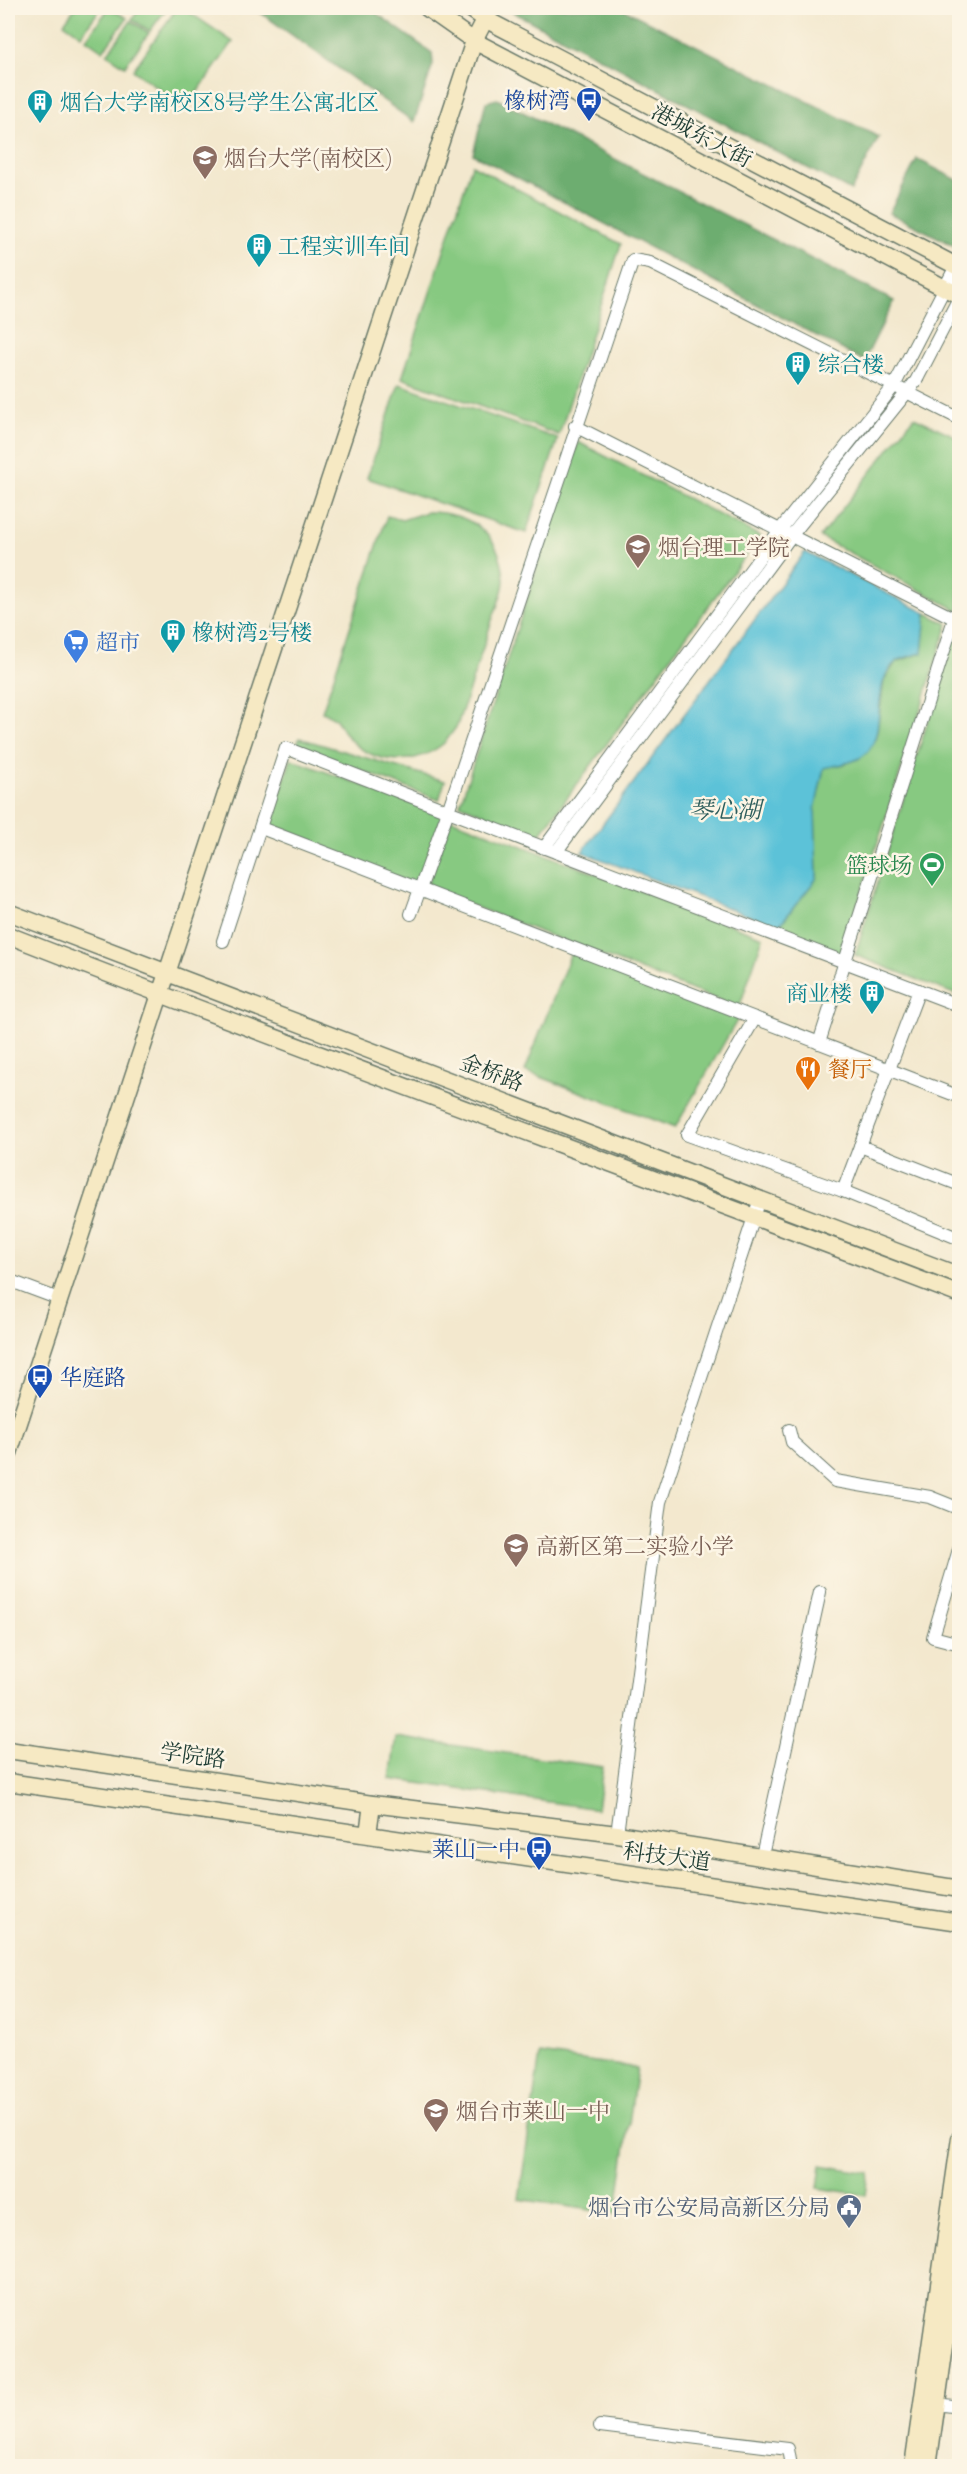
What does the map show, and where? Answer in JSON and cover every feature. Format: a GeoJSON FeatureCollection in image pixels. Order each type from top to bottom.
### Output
{"type":"FeatureCollection","features":[{"type":"Feature","properties":{"kind":"street","name":"港城东大街"},"geometry":{"type":"LineString","coordinates":[[427,8],[474,41],[956,294]]}},
{"type":"Feature","properties":{"kind":"street","name":"港城东大街"},"geometry":{"type":"LineString","coordinates":[[469,8],[488,13],[958,267]]}},
{"type":"Feature","properties":{"kind":"street"},"geometry":{"type":"LineString","coordinates":[[8,1456],[474,41],[488,13]]}},
{"type":"Feature","properties":{"kind":"street"},"geometry":{"type":"LineString","coordinates":[[411,914],[448,811],[575,426],[633,260],[650,263],[960,419]]}},
{"type":"Feature","properties":{"kind":"street"},"geometry":{"type":"LineString","coordinates":[[556,852],[785,533],[916,381],[956,294],[958,267]]}},
{"type":"Feature","properties":{"kind":"street"},"geometry":{"type":"LineString","coordinates":[[544,848],[785,533],[894,386],[956,294]]}},
{"type":"Feature","properties":{"kind":"street"},"geometry":{"type":"LineString","coordinates":[[575,426],[957,620],[819,1043]]}},
{"type":"Feature","properties":{"kind":"street"},"geometry":{"type":"LineString","coordinates":[[223,941],[286,748],[960,1006]]}},
{"type":"Feature","properties":{"kind":"street"},"geometry":{"type":"LineString","coordinates":[[261,828],[960,1097]]}},
{"type":"Feature","properties":{"kind":"street","name":"金桥路"},"geometry":{"type":"LineString","coordinates":[[8,912],[960,1276]]}},
{"type":"Feature","properties":{"kind":"street","name":"金桥路"},"geometry":{"type":"LineString","coordinates":[[8,935],[160,995],[960,1295]]}},
{"type":"Feature","properties":{"kind":"street"},"geometry":{"type":"LineString","coordinates":[[843,1191],[919,990]]}},
{"type":"Feature","properties":{"kind":"street"},"geometry":{"type":"LineString","coordinates":[[755,1018],[687,1135],[843,1191],[960,1239]]}},
{"type":"Feature","properties":{"kind":"street"},"geometry":{"type":"LineString","coordinates":[[860,1146],[960,1185]]}},
{"type":"Feature","properties":{"kind":"street"},"geometry":{"type":"LineString","coordinates":[[617,1834],[660,1502],[760,1199]]}},
{"type":"Feature","properties":{"kind":"street"},"geometry":{"type":"LineString","coordinates":[[8,1280],[59,1299]]}},
{"type":"Feature","properties":{"kind":"street"},"geometry":{"type":"LineString","coordinates":[[789,1430],[792,1442],[835,1481],[930,1497],[960,1509]]}},
{"type":"Feature","properties":{"kind":"street"},"geometry":{"type":"LineString","coordinates":[[960,1546],[933,1637],[960,1644]]}},
{"type":"Feature","properties":{"kind":"street"},"geometry":{"type":"LineString","coordinates":[[762,1856],[820,1592]]}},
{"type":"Feature","properties":{"kind":"street","name":"学院路"},"geometry":{"type":"LineString","coordinates":[[8,1750],[372,1804]]}},
{"type":"Feature","properties":{"kind":"street"},"geometry":{"type":"LineString","coordinates":[[8,1782],[368,1834],[372,1804]]}},
{"type":"Feature","properties":{"kind":"street","name":"科技大道"},"geometry":{"type":"LineString","coordinates":[[372,1804],[617,1834],[960,1889]]}},
{"type":"Feature","properties":{"kind":"street","name":"科技大道"},"geometry":{"type":"LineString","coordinates":[[368,1834],[960,1922]]}},
{"type":"Feature","properties":{"kind":"street"},"geometry":{"type":"LineString","coordinates":[[928,2466],[929,2403],[960,2138]]}},
{"type":"Feature","properties":{"kind":"street"},"geometry":{"type":"LineString","coordinates":[[913,2466],[929,2403],[960,2239]]}},
{"type":"Feature","properties":{"kind":"street"},"geometry":{"type":"LineString","coordinates":[[929,2403],[960,2407]]}},
{"type":"Feature","properties":{"kind":"street"},"geometry":{"type":"LineString","coordinates":[[600,2426],[788,2449],[791,2466]]}},
{"type":"Feature","properties":{"kind":"green space"},"geometry":{"type":"Polygon","coordinates":[[[75,8],[101,8],[81,35],[64,23],[75,8]]]}},
{"type":"Feature","properties":{"kind":"green space"},"geometry":{"type":"Polygon","coordinates":[[[109,8],[127,18],[103,51],[86,39],[109,8]]]}},
{"type":"Feature","properties":{"kind":"green space"},"geometry":{"type":"Polygon","coordinates":[[[141,8],[167,8],[150,31],[132,19],[141,8]]]}},
{"type":"Feature","properties":{"kind":"green space"},"geometry":{"type":"Polygon","coordinates":[[[177,8],[183,8],[233,42],[186,108],[133,70],[177,8]]]}},
{"type":"Feature","properties":{"kind":"green space"},"geometry":{"type":"Polygon","coordinates":[[[254,8],[369,8],[432,53],[433,64],[414,122],[254,8]]]}},
{"type":"Feature","properties":{"kind":"green space"},"geometry":{"type":"Polygon","coordinates":[[[513,8],[621,8],[879,137],[851,191],[511,11],[513,8]]]}},
{"type":"Feature","properties":{"kind":"green space"},"geometry":{"type":"Polygon","coordinates":[[[131,21],[149,33],[125,66],[107,54],[131,21]]]}},
{"type":"Feature","properties":{"kind":"green space"},"geometry":{"type":"Polygon","coordinates":[[[497,99],[894,301],[864,361],[473,154],[486,102],[497,99]]]}},
{"type":"Feature","properties":{"kind":"green space"},"geometry":{"type":"Polygon","coordinates":[[[917,159],[959,181],[959,248],[889,213],[917,159]]]}},
{"type":"Feature","properties":{"kind":"green space"},"geometry":{"type":"Polygon","coordinates":[[[472,165],[621,244],[559,435],[402,378],[472,165]]]}},
{"type":"Feature","properties":{"kind":"green space"},"geometry":{"type":"Polygon","coordinates":[[[399,384],[558,439],[526,533],[367,478],[399,384]]]}},
{"type":"Feature","properties":{"kind":"green space"},"geometry":{"type":"Polygon","coordinates":[[[914,417],[959,438],[959,611],[820,537],[914,417]]]}},
{"type":"Feature","properties":{"kind":"green space"},"geometry":{"type":"Polygon","coordinates":[[[578,442],[760,536],[539,836],[460,804],[578,442]]]}},
{"type":"Feature","properties":{"kind":"green space"},"geometry":{"type":"Polygon","coordinates":[[[427,512],[457,516],[481,529],[497,550],[502,564],[504,585],[457,726],[443,744],[432,751],[419,757],[393,760],[368,753],[357,746],[336,719],[322,712],[387,516],[402,520],[427,512]]]}},
{"type":"Feature","properties":{"kind":"green space"},"geometry":{"type":"Polygon","coordinates":[[[926,613],[948,624],[842,954],[778,927],[817,878],[815,809],[824,767],[846,764],[876,739],[884,680],[896,662],[922,653],[926,613]]]}},
{"type":"Feature","properties":{"kind":"green space"},"geometry":{"type":"Polygon","coordinates":[[[957,627],[960,628],[959,996],[855,955],[957,627]]]}},
{"type":"Feature","properties":{"kind":"green space"},"geometry":{"type":"Polygon","coordinates":[[[299,738],[445,781],[439,800],[297,746],[299,738]]]}},
{"type":"Feature","properties":{"kind":"green space"},"geometry":{"type":"Polygon","coordinates":[[[291,759],[443,815],[417,886],[269,826],[291,759]]]}},
{"type":"Feature","properties":{"kind":"green space"},"geometry":{"type":"Polygon","coordinates":[[[451,819],[763,937],[739,1008],[426,888],[451,819]]]}},
{"type":"Feature","properties":{"kind":"green space"},"geometry":{"type":"Polygon","coordinates":[[[571,953],[739,1017],[675,1128],[525,1071],[571,953]]]}},
{"type":"Feature","properties":{"kind":"green space"},"geometry":{"type":"Polygon","coordinates":[[[396,1737],[603,1767],[597,1809],[390,1779],[396,1737]]]}},
{"type":"Feature","properties":{"kind":"green space"},"geometry":{"type":"Polygon","coordinates":[[[540,2054],[637,2068],[616,2214],[519,2199],[540,2054]]]}},
{"type":"Feature","properties":{"kind":"green space"},"geometry":{"type":"Polygon","coordinates":[[[821,2165],[869,2173],[866,2195],[818,2188],[821,2165]]]}},
{"type":"Feature","properties":{"kind":"water","name":"琴心湖"},"geometry":{"type":"Polygon","coordinates":[[[805,552],[926,613],[922,653],[896,662],[888,671],[883,683],[878,726],[869,750],[856,760],[824,768],[815,809],[817,878],[778,927],[582,852],[805,552]]]}},
{"type":"Feature","properties":{"kind":"place","name":"橡树湾"},"geometry":{"type":"Point","coordinates":[589,123]}},
{"type":"Feature","properties":{"kind":"place","name":"烟台大学南校区8号学生公寓北区"},"geometry":{"type":"Point","coordinates":[40,125]}},
{"type":"Feature","properties":{"kind":"place","name":"烟台大学(南校区)"},"geometry":{"type":"Point","coordinates":[205,181]}},
{"type":"Feature","properties":{"kind":"place","name":"工程实训车间"},"geometry":{"type":"Point","coordinates":[259,269]}},
{"type":"Feature","properties":{"kind":"place","name":"综合楼"},"geometry":{"type":"Point","coordinates":[798,387]}},
{"type":"Feature","properties":{"kind":"place","name":"烟台理工学院"},"geometry":{"type":"Point","coordinates":[638,570]}},
{"type":"Feature","properties":{"kind":"place","name":"橡树湾2号楼"},"geometry":{"type":"Point","coordinates":[173,655]}},
{"type":"Feature","properties":{"kind":"place","name":"超市"},"geometry":{"type":"Point","coordinates":[76,665]}},
{"type":"Feature","properties":{"kind":"place","name":"篮球场"},"geometry":{"type":"Point","coordinates":[932,888]}},
{"type":"Feature","properties":{"kind":"place","name":"商业楼"},"geometry":{"type":"Point","coordinates":[872,1016]}},
{"type":"Feature","properties":{"kind":"place","name":"餐厅"},"geometry":{"type":"Point","coordinates":[808,1092]}},
{"type":"Feature","properties":{"kind":"place","name":"华庭路"},"geometry":{"type":"Point","coordinates":[40,1400]}},
{"type":"Feature","properties":{"kind":"place","name":"高新区第二实验小学"},"geometry":{"type":"Point","coordinates":[516,1569]}},
{"type":"Feature","properties":{"kind":"place","name":"莱山一中"},"geometry":{"type":"Point","coordinates":[539,1872]}},
{"type":"Feature","properties":{"kind":"place","name":"烟台市莱山一中"},"geometry":{"type":"Point","coordinates":[436,2134]}},
{"type":"Feature","properties":{"kind":"place","name":"烟台市公安局高新区分局"},"geometry":{"type":"Point","coordinates":[849,2230]}}]}
